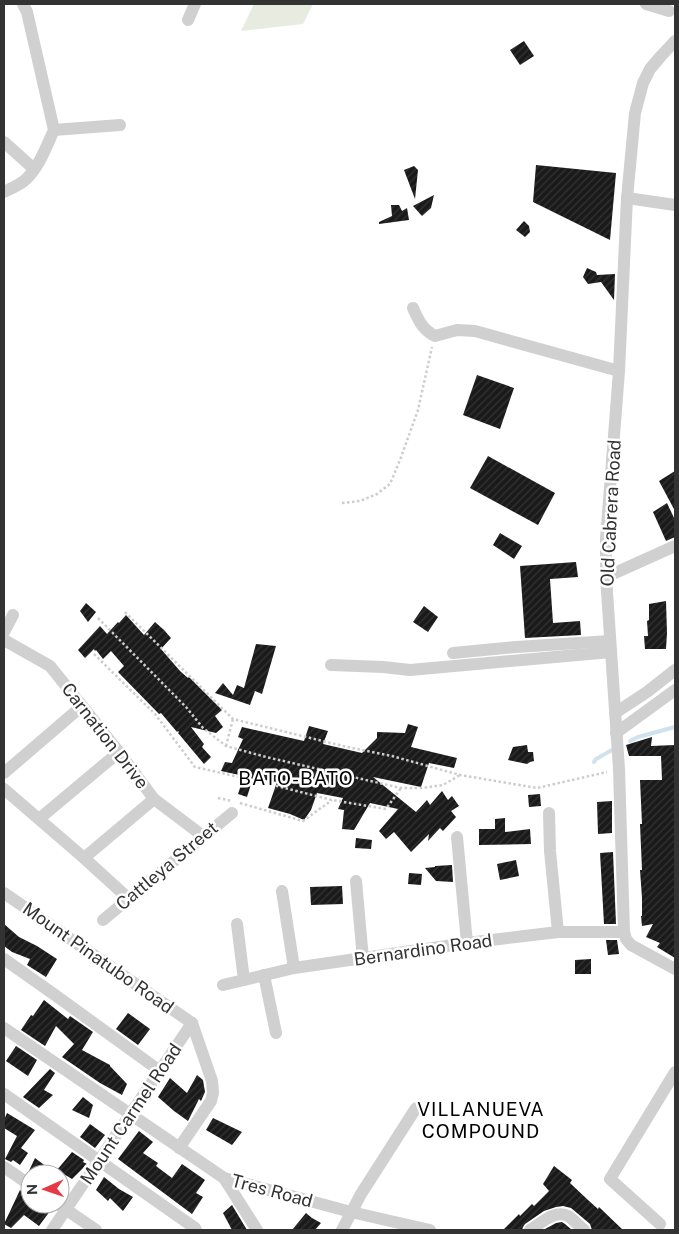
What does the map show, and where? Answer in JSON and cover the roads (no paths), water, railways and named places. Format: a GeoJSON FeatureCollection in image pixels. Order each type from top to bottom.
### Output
{"type":"FeatureCollection","features":[{"type":"Feature","properties":{"kind":"street"},"geometry":{"type":"LineString","coordinates":[[4,192],[24,181],[34,169],[54,130],[23,4]]}},
{"type":"Feature","properties":{"kind":"street"},"geometry":{"type":"LineString","coordinates":[[188,20],[195,4]]}},
{"type":"Feature","properties":{"kind":"street"},"geometry":{"type":"LineString","coordinates":[[646,4],[669,11]]}},
{"type":"Feature","properties":{"kind":"street","name":"Old Cabrera Road"},"geometry":{"type":"LineString","coordinates":[[624,932],[618,769],[606,577],[607,529],[619,372],[627,198],[635,113],[642,83],[650,69],[675,41]]}},
{"type":"Feature","properties":{"kind":"street"},"geometry":{"type":"LineString","coordinates":[[54,130],[120,125]]}},
{"type":"Feature","properties":{"kind":"street"},"geometry":{"type":"LineString","coordinates":[[4,142],[34,169]]}},
{"type":"Feature","properties":{"kind":"street"},"geometry":{"type":"LineString","coordinates":[[627,198],[675,205]]}},
{"type":"Feature","properties":{"kind":"street"},"geometry":{"type":"LineString","coordinates":[[413,308],[420,323],[427,332],[435,336],[458,330],[475,331],[619,372]]}},
{"type":"Feature","properties":{"kind":"street"},"geometry":{"type":"LineString","coordinates":[[606,577],[675,546]]}},
{"type":"Feature","properties":{"kind":"street"},"geometry":{"type":"LineString","coordinates":[[4,632],[13,615]]}},
{"type":"Feature","properties":{"kind":"street","name":"Carnation Drive"},"geometry":{"type":"LineString","coordinates":[[4,640],[50,666],[154,799],[203,836]]}},
{"type":"Feature","properties":{"kind":"street"},"geometry":{"type":"LineString","coordinates":[[454,653],[516,647],[610,647]]}},
{"type":"Feature","properties":{"kind":"street"},"geometry":{"type":"LineString","coordinates":[[331,665],[410,670],[610,647]]}},
{"type":"Feature","properties":{"kind":"street"},"geometry":{"type":"LineString","coordinates":[[615,713],[647,692],[675,670]]}},
{"type":"Feature","properties":{"kind":"street"},"geometry":{"type":"LineString","coordinates":[[616,733],[675,690]]}},
{"type":"Feature","properties":{"kind":"street"},"geometry":{"type":"LineString","coordinates":[[4,774],[82,706]]}},
{"type":"Feature","properties":{"kind":"street"},"geometry":{"type":"LineString","coordinates":[[39,819],[119,752]]}},
{"type":"Feature","properties":{"kind":"street"},"geometry":{"type":"LineString","coordinates":[[4,789],[129,899]]}},
{"type":"Feature","properties":{"kind":"street"},"geometry":{"type":"LineString","coordinates":[[84,858],[154,799]]}},
{"type":"Feature","properties":{"kind":"street","name":"Cattleya Street"},"geometry":{"type":"LineString","coordinates":[[103,920],[232,813]]}},
{"type":"Feature","properties":{"kind":"street"},"geometry":{"type":"LineString","coordinates":[[549,813],[550,850],[558,932]]}},
{"type":"Feature","properties":{"kind":"street"},"geometry":{"type":"LineString","coordinates":[[457,838],[467,943]]}},
{"type":"Feature","properties":{"kind":"street"},"geometry":{"type":"LineString","coordinates":[[356,881],[363,959]]}},
{"type":"Feature","properties":{"kind":"street"},"geometry":{"type":"LineString","coordinates":[[282,891],[294,968]]}},
{"type":"Feature","properties":{"kind":"street","name":"Mount Pinatubo Road"},"geometry":{"type":"LineString","coordinates":[[4,893],[192,1023]]}},
{"type":"Feature","properties":{"kind":"street"},"geometry":{"type":"LineString","coordinates":[[237,924],[244,980]]}},
{"type":"Feature","properties":{"kind":"street","name":"Bernardino Road"},"geometry":{"type":"LineString","coordinates":[[223,985],[294,968],[467,943],[558,932],[624,932]]}},
{"type":"Feature","properties":{"kind":"street"},"geometry":{"type":"LineString","coordinates":[[624,932],[626,939],[631,945],[675,969]]}},
{"type":"Feature","properties":{"kind":"street"},"geometry":{"type":"LineString","coordinates":[[4,959],[160,1071]]}},
{"type":"Feature","properties":{"kind":"street"},"geometry":{"type":"LineString","coordinates":[[264,975],[276,1033]]}},
{"type":"Feature","properties":{"kind":"street"},"geometry":{"type":"LineString","coordinates":[[180,1148],[211,1101],[213,1093],[212,1081],[192,1023]]}},
{"type":"Feature","properties":{"kind":"street","name":"Mount Carmel Road"},"geometry":{"type":"LineString","coordinates":[[70,1197],[98,1162],[192,1023]]}},
{"type":"Feature","properties":{"kind":"street","name":"Tres Road"},"geometry":{"type":"LineString","coordinates":[[4,1028],[224,1178],[405,1228],[430,1230]]}},
{"type":"Feature","properties":{"kind":"street"},"geometry":{"type":"LineString","coordinates":[[660,1224],[610,1179],[675,1072]]}},
{"type":"Feature","properties":{"kind":"street"},"geometry":{"type":"LineString","coordinates":[[4,1094],[196,1230]]}},
{"type":"Feature","properties":{"kind":"street"},"geometry":{"type":"LineString","coordinates":[[342,1230],[351,1212],[416,1108]]}},
{"type":"Feature","properties":{"kind":"street"},"geometry":{"type":"LineString","coordinates":[[4,1167],[20,1178]]}},
{"type":"Feature","properties":{"kind":"street"},"geometry":{"type":"LineString","coordinates":[[224,1178],[257,1230]]}},
{"type":"Feature","properties":{"kind":"street"},"geometry":{"type":"LineString","coordinates":[[70,1212],[96,1230]]}},
{"type":"Feature","properties":{"kind":"street","name":"Mount Carmel Road"},"geometry":{"type":"LineString","coordinates":[[52,1230],[59,1214]]}},
{"type":"Feature","properties":{"kind":"street"},"geometry":{"type":"LineString","coordinates":[[530,1230],[552,1216],[560,1214],[567,1215],[584,1230]]}},
{"type":"Feature","properties":{"kind":"waterway"},"geometry":{"type":"LineString","coordinates":[[630,741],[675,727]]}},
{"type":"Feature","properties":{"kind":"waterway"},"geometry":{"type":"LineString","coordinates":[[594,762],[612,750]]}},
{"type":"Feature","properties":{"kind":"district","name":"BATO-BATO"},"geometry":{"type":"Point","coordinates":[296,778]}},
{"type":"Feature","properties":{"kind":"district","name":"VILLANUEVA COMPOUND"},"geometry":{"type":"Point","coordinates":[481,1120]}}]}
